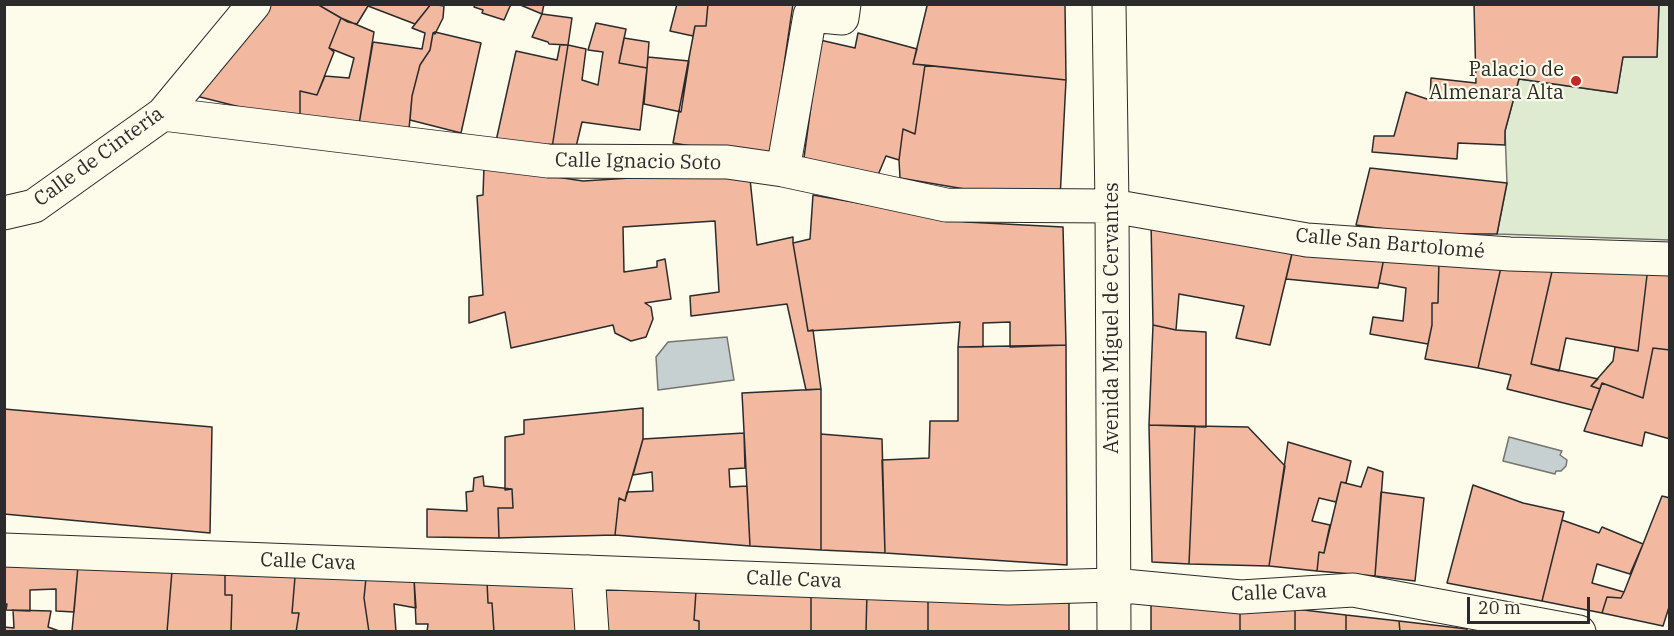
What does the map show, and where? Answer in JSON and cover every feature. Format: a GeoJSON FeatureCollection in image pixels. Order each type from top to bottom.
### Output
{"type":"FeatureCollection","features":[{"type":"Feature","properties":{"kind":"street","name":"Calle de Cintería"},"geometry":{"type":"LineString","coordinates":[[4,213],[34,206],[163,114],[254,4]]}},
{"type":"Feature","properties":{"kind":"street"},"geometry":{"type":"LineString","coordinates":[[783,170],[810,15],[842,18],[844,4]]}},
{"type":"Feature","properties":{"kind":"street","name":"Avenida Miguel de Cervantes"},"geometry":{"type":"LineString","coordinates":[[1109,4],[1114,632]]}},
{"type":"Feature","properties":{"kind":"street","name":"Calle Ignacio Soto"},"geometry":{"type":"LineString","coordinates":[[163,114],[548,161],[727,162],[783,170],[946,205],[1112,206]]}},
{"type":"Feature","properties":{"kind":"street","name":"Calle San Bartolomé"},"geometry":{"type":"LineString","coordinates":[[1112,206],[1307,240],[1510,254],[1670,259]]}},
{"type":"Feature","properties":{"kind":"street","name":"Calle Cava"},"geometry":{"type":"LineString","coordinates":[[4,550],[1008,588],[1113,585],[1241,597],[1353,590],[1579,632]]}},
{"type":"Feature","properties":{"kind":"street"},"geometry":{"type":"LineString","coordinates":[[588,572],[592,632]]}},
{"type":"Feature","properties":{"kind":"green space"},"geometry":{"type":"Polygon","coordinates":[[[1659,5],[1669,5],[1669,240],[1497,234],[1507,183],[1505,131],[1519,79],[1617,93],[1623,57],[1657,57],[1659,5]]]}},
{"type":"Feature","properties":{"kind":"shaded area"},"geometry":{"type":"Polygon","coordinates":[[[727,337],[734,380],[658,390],[656,357],[668,342],[727,337]]]}},
{"type":"Feature","properties":{"kind":"shaded area"},"geometry":{"type":"Polygon","coordinates":[[[1509,437],[1562,451],[1560,455],[1567,460],[1566,466],[1561,471],[1556,471],[1555,474],[1503,461],[1509,437]]]}},
{"type":"Feature","properties":{"kind":"building"},"geometry":{"type":"Polygon","coordinates":[[[263,4],[317,4],[341,18],[329,48],[334,52],[317,95],[300,91],[300,117],[264,113],[196,96],[263,4]]]}},
{"type":"Feature","properties":{"kind":"building"},"geometry":{"type":"Polygon","coordinates":[[[317,4],[431,4],[415,24],[368,6],[357,24],[348,22],[317,4]]]}},
{"type":"Feature","properties":{"kind":"building"},"geometry":{"type":"Polygon","coordinates":[[[431,4],[444,6],[443,18],[435,34],[433,33],[430,50],[420,65],[412,96],[409,129],[359,124],[373,42],[422,49],[425,33],[412,28],[431,4]]]}},
{"type":"Feature","properties":{"kind":"building"},"geometry":{"type":"Polygon","coordinates":[[[475,4],[511,4],[504,20],[482,13],[483,10],[474,7],[475,4]]]}},
{"type":"Feature","properties":{"kind":"building"},"geometry":{"type":"Polygon","coordinates":[[[518,4],[544,4],[542,14],[518,4]]]}},
{"type":"Feature","properties":{"kind":"building"},"geometry":{"type":"Polygon","coordinates":[[[677,4],[708,4],[706,26],[695,26],[693,36],[670,31],[677,4]]]}},
{"type":"Feature","properties":{"kind":"building"},"geometry":{"type":"Polygon","coordinates":[[[708,4],[793,4],[770,159],[673,143],[695,26],[706,26],[708,4]]]}},
{"type":"Feature","properties":{"kind":"building"},"geometry":{"type":"Polygon","coordinates":[[[924,4],[1065,4],[1066,80],[913,64],[927,6],[924,4]]]}},
{"type":"Feature","properties":{"kind":"building","name":"Palacio de Almenara Alta"},"geometry":{"type":"Polygon","coordinates":[[[1474,4],[1659,4],[1657,57],[1623,57],[1617,93],[1519,79],[1505,131],[1505,145],[1458,143],[1457,159],[1372,152],[1374,136],[1394,136],[1406,92],[1430,100],[1431,78],[1476,83],[1474,4]]]}},
{"type":"Feature","properties":{"kind":"building"},"geometry":{"type":"Polygon","coordinates":[[[542,14],[572,18],[568,45],[549,44],[532,37],[542,14]]]}},
{"type":"Feature","properties":{"kind":"building"},"geometry":{"type":"Polygon","coordinates":[[[341,18],[374,32],[359,124],[300,117],[300,91],[317,95],[325,76],[349,78],[354,58],[329,48],[341,18]]]}},
{"type":"Feature","properties":{"kind":"building"},"geometry":{"type":"Polygon","coordinates":[[[596,23],[626,29],[619,63],[647,68],[640,130],[582,122],[575,151],[552,148],[568,45],[586,49],[582,80],[598,85],[603,52],[588,50],[596,23]]]}},
{"type":"Feature","properties":{"kind":"building"},"geometry":{"type":"Polygon","coordinates":[[[435,32],[481,43],[461,133],[410,120],[412,96],[420,65],[430,50],[435,32]]]}},
{"type":"Feature","properties":{"kind":"building"},"geometry":{"type":"Polygon","coordinates":[[[858,33],[917,49],[913,64],[925,65],[915,134],[903,129],[899,160],[886,156],[878,175],[803,165],[820,40],[855,48],[858,33]]]}},
{"type":"Feature","properties":{"kind":"building"},"geometry":{"type":"Polygon","coordinates":[[[624,38],[649,42],[647,68],[619,63],[624,38]]]}},
{"type":"Feature","properties":{"kind":"building"},"geometry":{"type":"Polygon","coordinates":[[[560,45],[568,45],[552,148],[496,141],[516,51],[557,60],[560,45]]]}},
{"type":"Feature","properties":{"kind":"building"},"geometry":{"type":"Polygon","coordinates":[[[648,57],[689,61],[681,112],[644,104],[648,57]]]}},
{"type":"Feature","properties":{"kind":"building"},"geometry":{"type":"Polygon","coordinates":[[[925,65],[1066,80],[1060,199],[994,194],[900,178],[899,160],[903,129],[915,134],[925,65]]]}},
{"type":"Feature","properties":{"kind":"building"},"geometry":{"type":"Polygon","coordinates":[[[484,166],[583,181],[725,172],[750,179],[757,245],[793,237],[808,331],[813,330],[821,389],[806,390],[787,304],[691,316],[690,296],[719,292],[715,221],[623,227],[624,272],[657,267],[657,261],[665,259],[671,299],[645,303],[651,307],[653,319],[646,337],[631,341],[615,333],[613,325],[511,348],[505,312],[469,323],[469,297],[483,295],[477,196],[483,195],[484,166]]]}},
{"type":"Feature","properties":{"kind":"building"},"geometry":{"type":"Polygon","coordinates":[[[1370,168],[1507,183],[1497,234],[1421,234],[1356,225],[1370,168]]]}},
{"type":"Feature","properties":{"kind":"building"},"geometry":{"type":"Polygon","coordinates":[[[813,195],[966,222],[1063,227],[1066,345],[1010,347],[1010,322],[983,323],[983,347],[958,347],[960,322],[808,331],[793,243],[810,239],[813,195]]]}},
{"type":"Feature","properties":{"kind":"building"},"geometry":{"type":"Polygon","coordinates":[[[1151,221],[1294,245],[1270,345],[1236,338],[1244,306],[1179,294],[1176,330],[1153,325],[1151,221]]]}},
{"type":"Feature","properties":{"kind":"building"},"geometry":{"type":"Polygon","coordinates":[[[1294,245],[1385,253],[1378,288],[1286,279],[1294,245]]]}},
{"type":"Feature","properties":{"kind":"building"},"geometry":{"type":"Polygon","coordinates":[[[1385,253],[1439,258],[1438,303],[1432,303],[1432,325],[1428,344],[1370,334],[1373,317],[1403,321],[1406,288],[1379,283],[1385,253]]]}},
{"type":"Feature","properties":{"kind":"building"},"geometry":{"type":"Polygon","coordinates":[[[1439,258],[1502,263],[1478,368],[1425,359],[1432,325],[1432,303],[1438,303],[1439,258]]]}},
{"type":"Feature","properties":{"kind":"building"},"geometry":{"type":"Polygon","coordinates":[[[1502,263],[1553,267],[1531,364],[1598,379],[1591,386],[1600,389],[1592,410],[1507,389],[1511,375],[1478,368],[1502,263]]]}},
{"type":"Feature","properties":{"kind":"building"},"geometry":{"type":"Polygon","coordinates":[[[1553,267],[1648,267],[1638,351],[1566,338],[1559,371],[1531,364],[1553,267]]]}},
{"type":"Feature","properties":{"kind":"building"},"geometry":{"type":"Polygon","coordinates":[[[1648,267],[1670,268],[1670,350],[1653,348],[1643,398],[1602,383],[1600,389],[1591,386],[1613,361],[1615,347],[1638,351],[1648,267]]]}},
{"type":"Feature","properties":{"kind":"building"},"geometry":{"type":"Polygon","coordinates":[[[1153,325],[1176,330],[1206,332],[1206,427],[1149,425],[1153,325]]]}},
{"type":"Feature","properties":{"kind":"building"},"geometry":{"type":"Polygon","coordinates":[[[1066,345],[1067,565],[885,553],[882,460],[929,458],[930,421],[958,421],[958,347],[1066,345]]]}},
{"type":"Feature","properties":{"kind":"building"},"geometry":{"type":"Polygon","coordinates":[[[1653,348],[1670,350],[1670,439],[1645,432],[1642,446],[1584,431],[1602,383],[1643,398],[1653,348]]]}},
{"type":"Feature","properties":{"kind":"building"},"geometry":{"type":"Polygon","coordinates":[[[821,389],[821,550],[750,546],[742,393],[821,389]]]}},
{"type":"Feature","properties":{"kind":"building"},"geometry":{"type":"Polygon","coordinates":[[[643,408],[643,439],[625,501],[619,498],[615,535],[499,538],[498,508],[513,508],[512,489],[505,490],[505,437],[524,434],[524,420],[643,408]]]}},
{"type":"Feature","properties":{"kind":"building"},"geometry":{"type":"Polygon","coordinates":[[[4,409],[212,427],[210,533],[4,514],[4,409]]]}},
{"type":"Feature","properties":{"kind":"building"},"geometry":{"type":"Polygon","coordinates":[[[1149,425],[1195,426],[1189,564],[1152,562],[1149,425]]]}},
{"type":"Feature","properties":{"kind":"building"},"geometry":{"type":"Polygon","coordinates":[[[1195,426],[1248,427],[1285,466],[1269,566],[1189,564],[1195,426]]]}},
{"type":"Feature","properties":{"kind":"building"},"geometry":{"type":"Polygon","coordinates":[[[744,433],[745,468],[729,469],[730,487],[747,486],[750,546],[615,535],[619,498],[625,501],[627,492],[653,491],[652,472],[633,475],[643,439],[744,433]]]}},
{"type":"Feature","properties":{"kind":"building"},"geometry":{"type":"Polygon","coordinates":[[[821,434],[882,439],[885,553],[821,550],[821,434]]]}},
{"type":"Feature","properties":{"kind":"building"},"geometry":{"type":"Polygon","coordinates":[[[1288,442],[1351,461],[1346,483],[1341,482],[1336,502],[1319,498],[1312,521],[1330,525],[1324,553],[1319,552],[1317,571],[1269,566],[1288,442]]]}},
{"type":"Feature","properties":{"kind":"building"},"geometry":{"type":"Polygon","coordinates":[[[1368,467],[1383,472],[1375,576],[1317,571],[1319,552],[1324,553],[1341,482],[1361,487],[1368,467]]]}},
{"type":"Feature","properties":{"kind":"building"},"geometry":{"type":"Polygon","coordinates":[[[483,476],[484,486],[512,489],[513,508],[498,508],[499,538],[427,537],[427,509],[467,511],[466,492],[473,491],[474,478],[483,476]]]}},
{"type":"Feature","properties":{"kind":"building"},"geometry":{"type":"Polygon","coordinates":[[[1473,485],[1523,503],[1564,512],[1542,601],[1447,583],[1473,485]]]}},
{"type":"Feature","properties":{"kind":"building"},"geometry":{"type":"Polygon","coordinates":[[[1381,492],[1424,498],[1415,581],[1375,576],[1381,492]]]}},
{"type":"Feature","properties":{"kind":"building"},"geometry":{"type":"Polygon","coordinates":[[[1662,496],[1670,498],[1670,604],[1663,626],[1602,613],[1607,597],[1621,598],[1662,496]]]}},
{"type":"Feature","properties":{"kind":"building"},"geometry":{"type":"Polygon","coordinates":[[[1562,520],[1599,533],[1602,527],[1643,544],[1630,574],[1597,564],[1592,583],[1624,592],[1621,598],[1607,597],[1602,613],[1542,601],[1562,520]]]}},
{"type":"Feature","properties":{"kind":"building"},"geometry":{"type":"Polygon","coordinates":[[[4,563],[78,566],[74,612],[56,611],[56,589],[30,590],[30,611],[6,610],[4,563]]]}},
{"type":"Feature","properties":{"kind":"building"},"geometry":{"type":"Polygon","coordinates":[[[78,566],[172,571],[167,632],[72,631],[78,566]]]}},
{"type":"Feature","properties":{"kind":"building"},"geometry":{"type":"Polygon","coordinates":[[[172,571],[225,575],[225,595],[232,595],[231,632],[167,632],[172,571]]]}},
{"type":"Feature","properties":{"kind":"building"},"geometry":{"type":"Polygon","coordinates":[[[225,575],[295,577],[292,613],[299,613],[296,632],[231,632],[232,595],[225,595],[225,575]]]}},
{"type":"Feature","properties":{"kind":"building"},"geometry":{"type":"Polygon","coordinates":[[[295,577],[366,578],[364,598],[369,632],[296,632],[299,613],[292,613],[295,577]]]}},
{"type":"Feature","properties":{"kind":"building"},"geometry":{"type":"Polygon","coordinates":[[[366,578],[414,579],[416,608],[394,604],[396,632],[369,632],[364,598],[366,578]]]}},
{"type":"Feature","properties":{"kind":"building"},"geometry":{"type":"Polygon","coordinates":[[[414,579],[487,581],[488,603],[492,603],[494,632],[427,632],[428,624],[416,624],[414,579]]]}},
{"type":"Feature","properties":{"kind":"building"},"geometry":{"type":"Polygon","coordinates":[[[487,581],[573,581],[578,632],[494,632],[492,603],[488,603],[487,581]]]}},
{"type":"Feature","properties":{"kind":"building"},"geometry":{"type":"Polygon","coordinates":[[[593,590],[696,591],[694,620],[699,621],[699,632],[595,632],[593,590]]]}},
{"type":"Feature","properties":{"kind":"building"},"geometry":{"type":"Polygon","coordinates":[[[811,590],[811,632],[699,632],[699,621],[694,620],[696,591],[811,590]]]}},
{"type":"Feature","properties":{"kind":"building"},"geometry":{"type":"Polygon","coordinates":[[[811,590],[867,593],[866,632],[811,632],[811,590]]]}},
{"type":"Feature","properties":{"kind":"building"},"geometry":{"type":"Polygon","coordinates":[[[867,593],[928,597],[928,632],[866,632],[867,593]]]}},
{"type":"Feature","properties":{"kind":"building"},"geometry":{"type":"Polygon","coordinates":[[[928,597],[1069,603],[1069,632],[928,632],[928,597]]]}},
{"type":"Feature","properties":{"kind":"building"},"geometry":{"type":"Polygon","coordinates":[[[1151,605],[1240,608],[1240,632],[1151,632],[1151,605]]]}},
{"type":"Feature","properties":{"kind":"building"},"geometry":{"type":"Polygon","coordinates":[[[1240,608],[1295,609],[1295,632],[1240,632],[1240,608]]]}},
{"type":"Feature","properties":{"kind":"building"},"geometry":{"type":"Polygon","coordinates":[[[1295,609],[1346,615],[1346,632],[1295,632],[1295,609]]]}},
{"type":"Feature","properties":{"kind":"building"},"geometry":{"type":"Polygon","coordinates":[[[13,610],[51,611],[48,627],[62,632],[4,632],[4,627],[14,628],[13,610]]]}},
{"type":"Feature","properties":{"kind":"building"},"geometry":{"type":"Polygon","coordinates":[[[1346,615],[1399,621],[1400,632],[1346,632],[1346,615]]]}},
{"type":"Feature","properties":{"kind":"building"},"geometry":{"type":"Polygon","coordinates":[[[1399,621],[1467,629],[1467,632],[1400,632],[1399,621]]]}},
{"type":"Feature","properties":{"kind":"place","name":"Palacio de Almenara Alta"},"geometry":{"type":"Point","coordinates":[1576,81]}}]}
